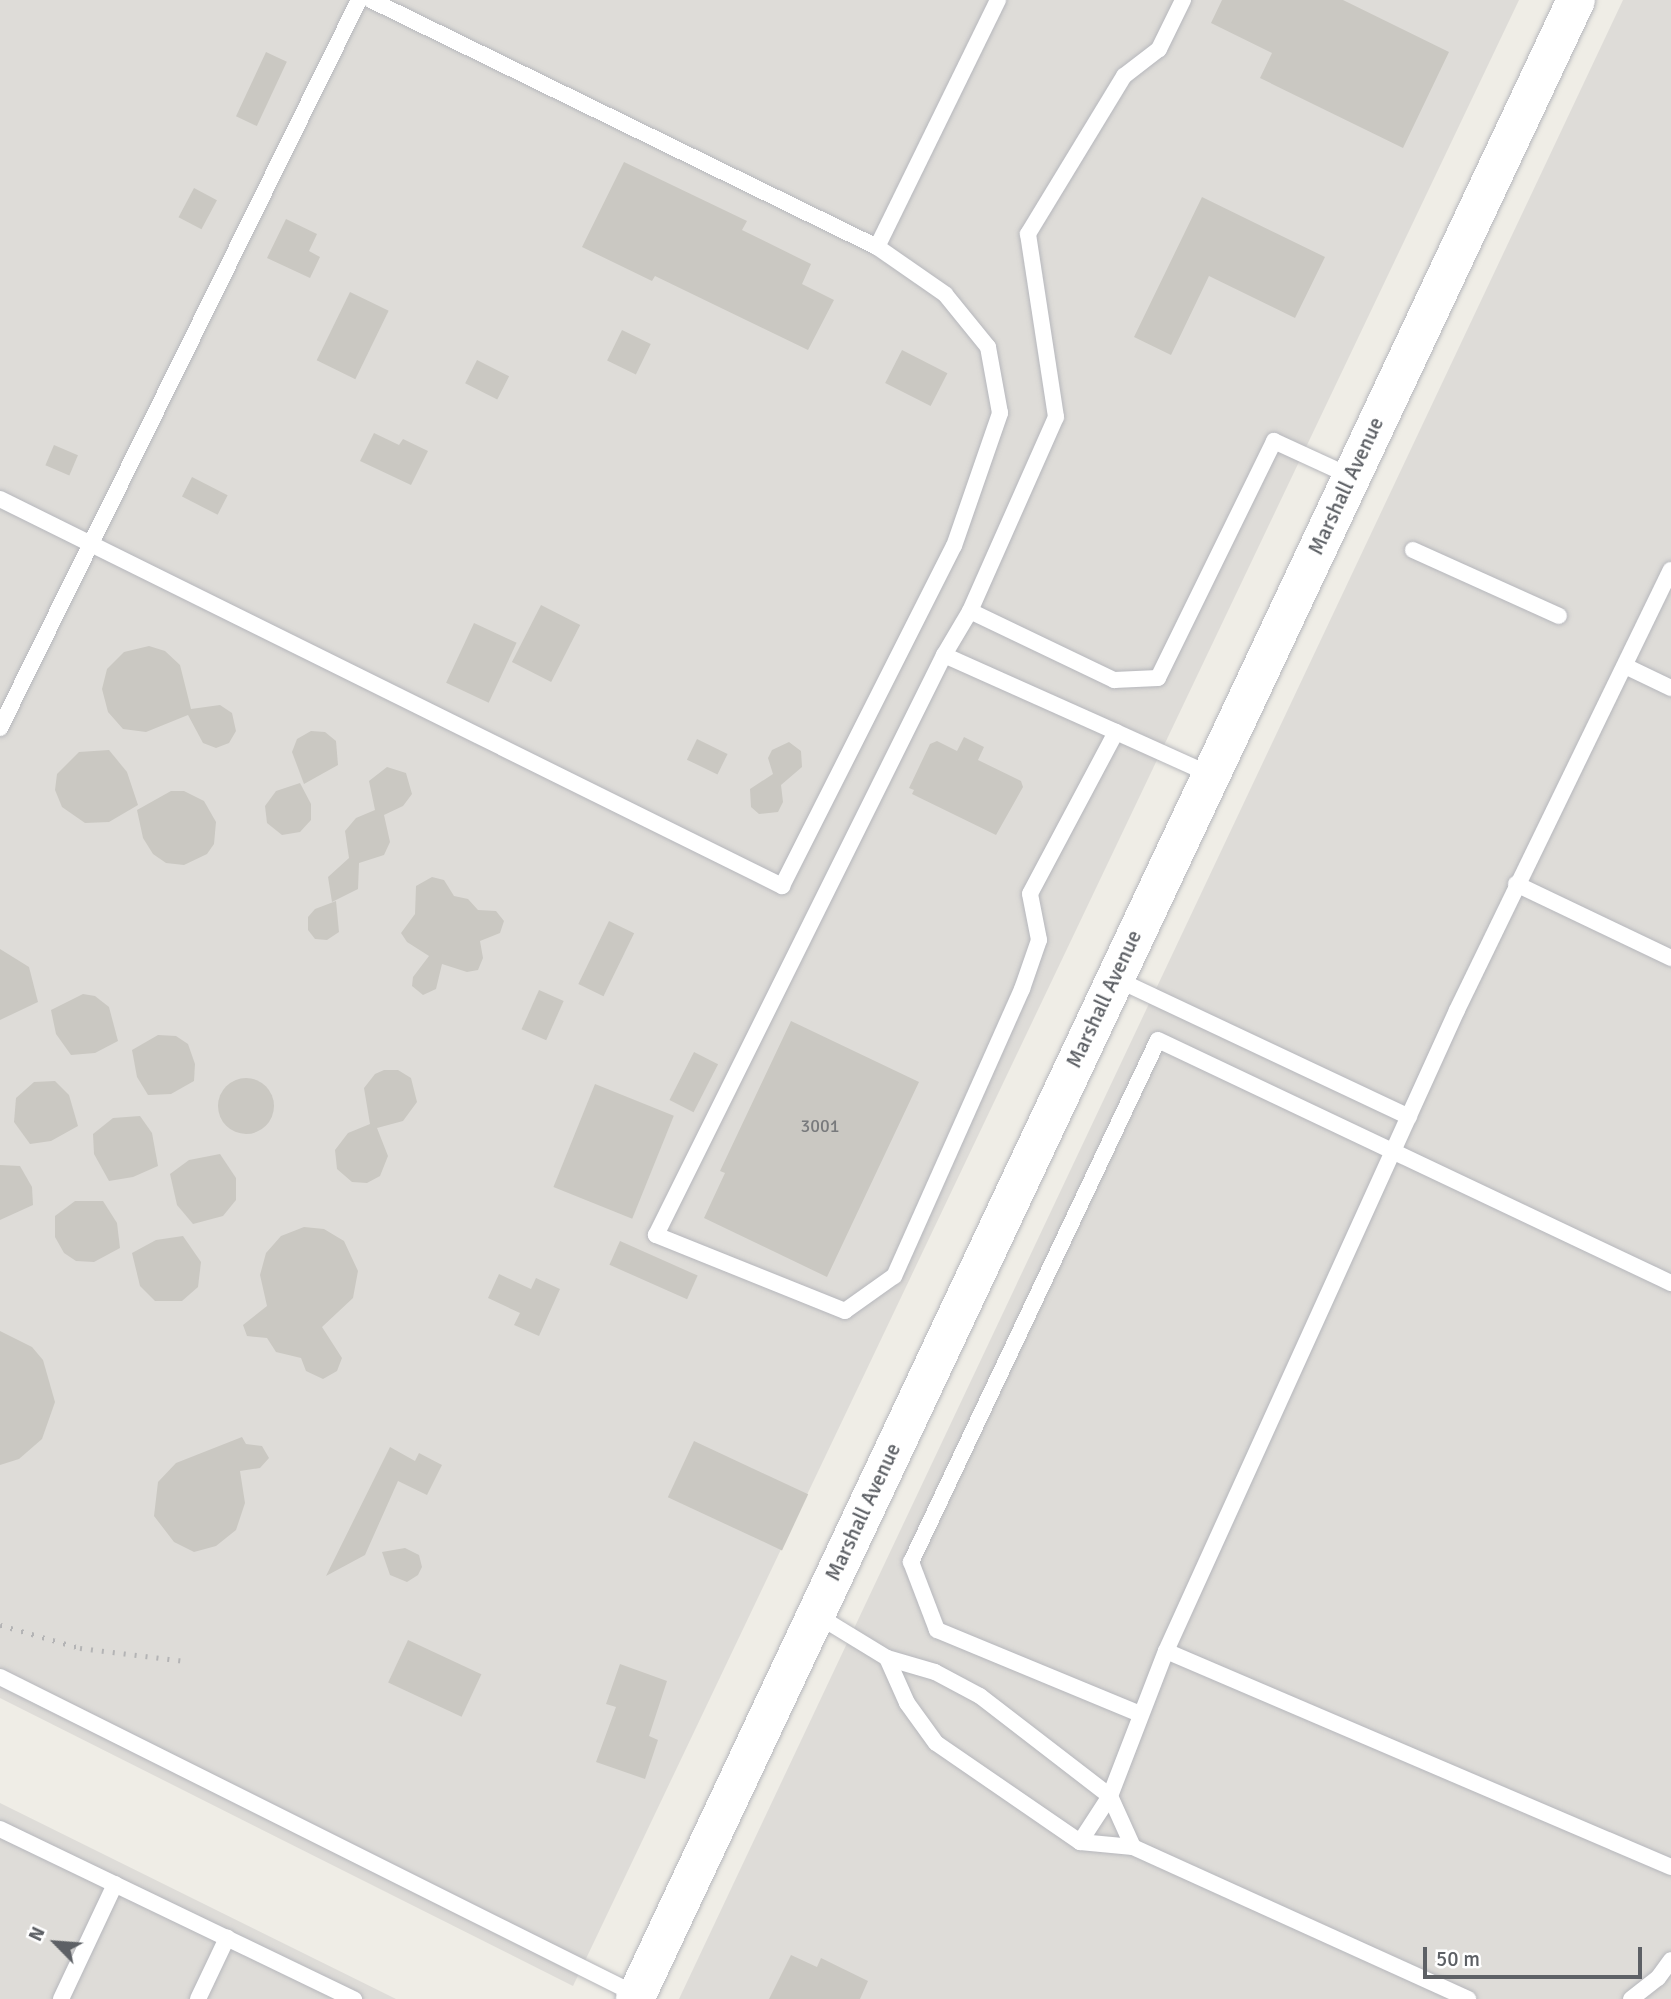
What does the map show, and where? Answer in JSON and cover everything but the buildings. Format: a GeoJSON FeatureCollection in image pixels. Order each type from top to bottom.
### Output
{"type":"FeatureCollection","features":[{"type":"Feature","properties":{"kind":"street","name":"Marshall Avenue"},"geometry":{"type":"LineString","coordinates":[[636,1997],[1209,774],[1576,0]]}},
{"type":"Feature","properties":{"kind":"lane"},"geometry":{"type":"LineString","coordinates":[[0,727],[88,543],[359,0]]}},
{"type":"Feature","properties":{"kind":"lane"},"geometry":{"type":"LineString","coordinates":[[0,499],[782,886],[954,546],[1000,413],[988,347],[944,294],[877,247],[371,0]]}},
{"type":"Feature","properties":{"kind":"lane"},"geometry":{"type":"LineString","coordinates":[[877,247],[999,0]]}},
{"type":"Feature","properties":{"kind":"lane"},"geometry":{"type":"LineString","coordinates":[[1116,732],[1030,894],[1039,940],[1022,989],[894,1276],[845,1311],[656,1235],[944,655],[970,611],[1056,417],[1028,234],[1124,76],[1159,49],[1183,0]]}},
{"type":"Feature","properties":{"kind":"lane"},"geometry":{"type":"LineString","coordinates":[[970,611],[1114,680],[1158,678],[1274,441],[1350,476]]}},
{"type":"Feature","properties":{"kind":"lane"},"geometry":{"type":"LineString","coordinates":[[1413,550],[1559,616]]}},
{"type":"Feature","properties":{"kind":"lane"},"geometry":{"type":"LineString","coordinates":[[1080,1842],[1110,1796],[1166,1651],[1516,884],[1671,570]]}},
{"type":"Feature","properties":{"kind":"lane"},"geometry":{"type":"LineString","coordinates":[[944,655],[1209,774]]}},
{"type":"Feature","properties":{"kind":"lane"},"geometry":{"type":"LineString","coordinates":[[1625,666],[1671,688]]}},
{"type":"Feature","properties":{"kind":"lane"},"geometry":{"type":"LineString","coordinates":[[1516,884],[1671,958]]}},
{"type":"Feature","properties":{"kind":"lane"},"geometry":{"type":"LineString","coordinates":[[1114,978],[1409,1117]]}},
{"type":"Feature","properties":{"kind":"lane"},"geometry":{"type":"LineString","coordinates":[[1140,1714],[937,1630],[911,1562],[1158,1040],[1671,1283]]}},
{"type":"Feature","properties":{"kind":"lane"},"geometry":{"type":"LineString","coordinates":[[815,1614],[887,1658],[935,1672],[979,1696],[1110,1796],[1133,1847]]}},
{"type":"Feature","properties":{"kind":"lane"},"geometry":{"type":"LineString","coordinates":[[1166,1651],[1671,1867]]}},
{"type":"Feature","properties":{"kind":"lane"},"geometry":{"type":"LineString","coordinates":[[887,1658],[907,1703],[936,1743],[1080,1842],[1133,1847],[1468,1999]]}},
{"type":"Feature","properties":{"kind":"lane"},"geometry":{"type":"LineString","coordinates":[[0,1677],[636,1997]]}},
{"type":"Feature","properties":{"kind":"lane"},"geometry":{"type":"LineString","coordinates":[[0,1829],[346,1997]]}},
{"type":"Feature","properties":{"kind":"lane"},"geometry":{"type":"LineString","coordinates":[[61,1999],[115,1884]]}},
{"type":"Feature","properties":{"kind":"lane"},"geometry":{"type":"LineString","coordinates":[[198,1999],[227,1938]]}},
{"type":"Feature","properties":{"kind":"lane"},"geometry":{"type":"LineString","coordinates":[[1631,1999],[1658,1978],[1671,1960]]}},
{"type":"Feature","properties":{"kind":"shaded area"},"geometry":{"type":"Polygon","coordinates":[[[0,0],[1519,0],[573,1986],[0,1698],[0,0]]]}},
{"type":"Feature","properties":{"kind":"shaded area"},"geometry":{"type":"Polygon","coordinates":[[[1623,0],[1671,0],[1671,1999],[679,1999],[1623,0]]]}},
{"type":"Feature","properties":{"kind":"shaded area"},"geometry":{"type":"Polygon","coordinates":[[[0,1803],[396,1999],[0,1999],[0,1803]]]}},
{"type":"Feature","properties":{"kind":"railway"},"geometry":{"type":"LineString","coordinates":[[0,1625],[80,1648],[185,1661]]}}]}
